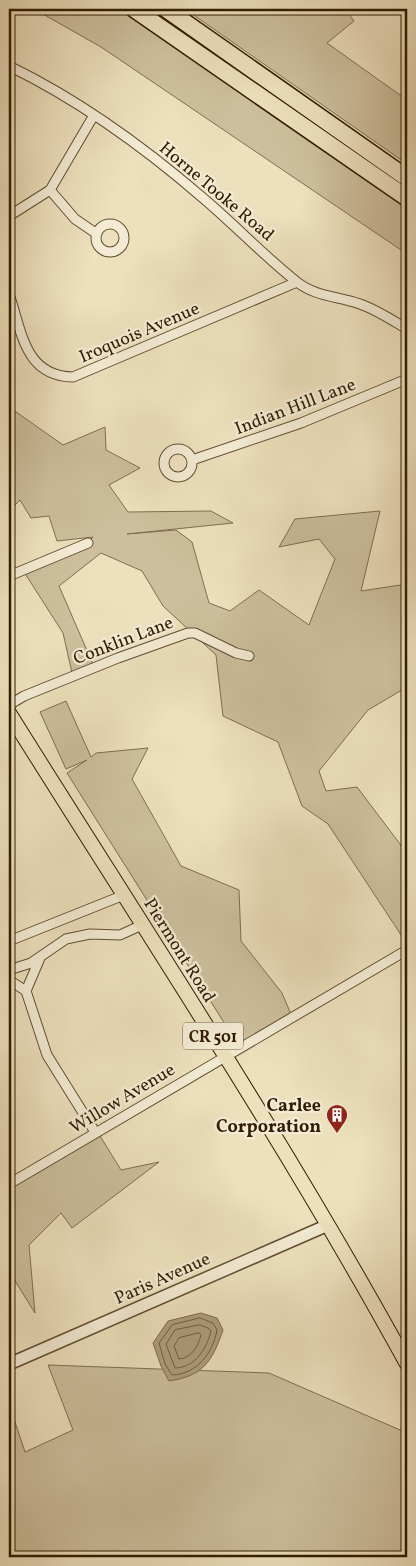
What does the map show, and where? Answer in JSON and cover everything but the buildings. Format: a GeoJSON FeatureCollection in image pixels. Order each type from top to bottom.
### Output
{"type":"FeatureCollection","features":[{"type":"Feature","properties":{"kind":"highway"},"geometry":{"type":"LineString","coordinates":[[134,9],[407,198]]}},
{"type":"Feature","properties":{"kind":"highway"},"geometry":{"type":"LineString","coordinates":[[166,9],[407,178]]}},
{"type":"Feature","properties":{"kind":"main road","name":"Piermont Road"},"geometry":{"type":"LineString","coordinates":[[9,713],[14,730],[124,895],[226,1056],[328,1225],[407,1364]]}},
{"type":"Feature","properties":{"kind":"street","name":"Horne Tooke Road"},"geometry":{"type":"LineString","coordinates":[[9,66],[41,81],[94,115],[154,158],[203,197],[297,282],[325,296],[359,304],[377,311],[407,329]]}},
{"type":"Feature","properties":{"kind":"street"},"geometry":{"type":"LineString","coordinates":[[9,216],[50,190],[94,115]]}},
{"type":"Feature","properties":{"kind":"street"},"geometry":{"type":"LineString","coordinates":[[50,190],[75,219],[97,234]]}},
{"type":"Feature","properties":{"kind":"street","name":"Iroquois Avenue"},"geometry":{"type":"LineString","coordinates":[[9,294],[29,355],[38,366],[50,373],[73,377],[297,282]]}},
{"type":"Feature","properties":{"kind":"street","name":"Indian Hill Lane"},"geometry":{"type":"LineString","coordinates":[[192,460],[301,423],[407,379]]}},
{"type":"Feature","properties":{"kind":"street"},"geometry":{"type":"LineString","coordinates":[[9,576],[88,542]]}},
{"type":"Feature","properties":{"kind":"street","name":"Conklin Lane"},"geometry":{"type":"LineString","coordinates":[[9,705],[24,696],[118,658],[188,633],[195,633],[236,653],[249,656]]}},
{"type":"Feature","properties":{"kind":"street"},"geometry":{"type":"LineString","coordinates":[[9,941],[124,895]]}},
{"type":"Feature","properties":{"kind":"street"},"geometry":{"type":"LineString","coordinates":[[9,970],[40,958],[66,939],[90,934],[120,935],[142,925]]}},
{"type":"Feature","properties":{"kind":"street","name":"Willow Avenue"},"geometry":{"type":"LineString","coordinates":[[9,1184],[407,950]]}},
{"type":"Feature","properties":{"kind":"street"},"geometry":{"type":"LineString","coordinates":[[26,991],[40,958]]}},
{"type":"Feature","properties":{"kind":"street"},"geometry":{"type":"LineString","coordinates":[[9,980],[26,991],[47,1055],[95,1132]]}},
{"type":"Feature","properties":{"kind":"street","name":"Paris Avenue"},"geometry":{"type":"LineString","coordinates":[[9,1364],[328,1225]]}},
{"type":"Feature","properties":{"kind":"shaded area"},"geometry":{"type":"Polygon","coordinates":[[[34,9],[121,9],[407,207],[407,254],[101,47],[34,9]]]}},
{"type":"Feature","properties":{"kind":"shaded area"},"geometry":{"type":"Polygon","coordinates":[[[185,9],[345,9],[354,21],[327,43],[407,100],[407,164],[185,9]]]}},
{"type":"Feature","properties":{"kind":"shaded area"},"geometry":{"type":"Polygon","coordinates":[[[9,407],[63,445],[105,427],[106,450],[140,468],[109,485],[128,512],[211,511],[233,523],[127,534],[176,530],[192,542],[209,603],[230,611],[259,590],[309,625],[335,559],[319,539],[279,547],[295,519],[380,511],[361,591],[407,584],[407,687],[368,710],[319,771],[326,791],[357,787],[400,844],[407,857],[407,944],[328,824],[302,806],[278,742],[223,716],[216,655],[163,606],[142,571],[101,553],[59,586],[95,669],[73,677],[63,633],[24,572],[80,550],[93,537],[57,541],[49,516],[31,518],[20,500],[9,511],[9,407]]]}},
{"type":"Feature","properties":{"kind":"shaded area"},"geometry":{"type":"Polygon","coordinates":[[[66,701],[91,757],[96,753],[148,748],[132,779],[181,866],[239,890],[241,941],[282,993],[293,1019],[240,1048],[67,773],[87,760],[66,769],[40,712],[66,701]]]}},
{"type":"Feature","properties":{"kind":"shaded area"},"geometry":{"type":"Polygon","coordinates":[[[97,1131],[121,1170],[159,1162],[72,1228],[61,1213],[29,1245],[35,1313],[9,1271],[9,1187],[97,1131]]]}},
{"type":"Feature","properties":{"kind":"shaded area"},"geometry":{"type":"Polygon","coordinates":[[[48,1365],[269,1373],[407,1433],[407,1557],[9,1557],[9,1404],[25,1452],[73,1430],[48,1365]]]}},
{"type":"Feature","properties":{"kind":"water"},"geometry":{"type":"Polygon","coordinates":[[[201,1313],[217,1318],[223,1330],[215,1351],[205,1366],[198,1371],[181,1379],[169,1381],[161,1366],[153,1343],[168,1321],[201,1313]]]}},
{"type":"Feature","properties":{"kind":"place","name":"Carlee Corporation"},"geometry":{"type":"Point","coordinates":[337,1134]}}]}
